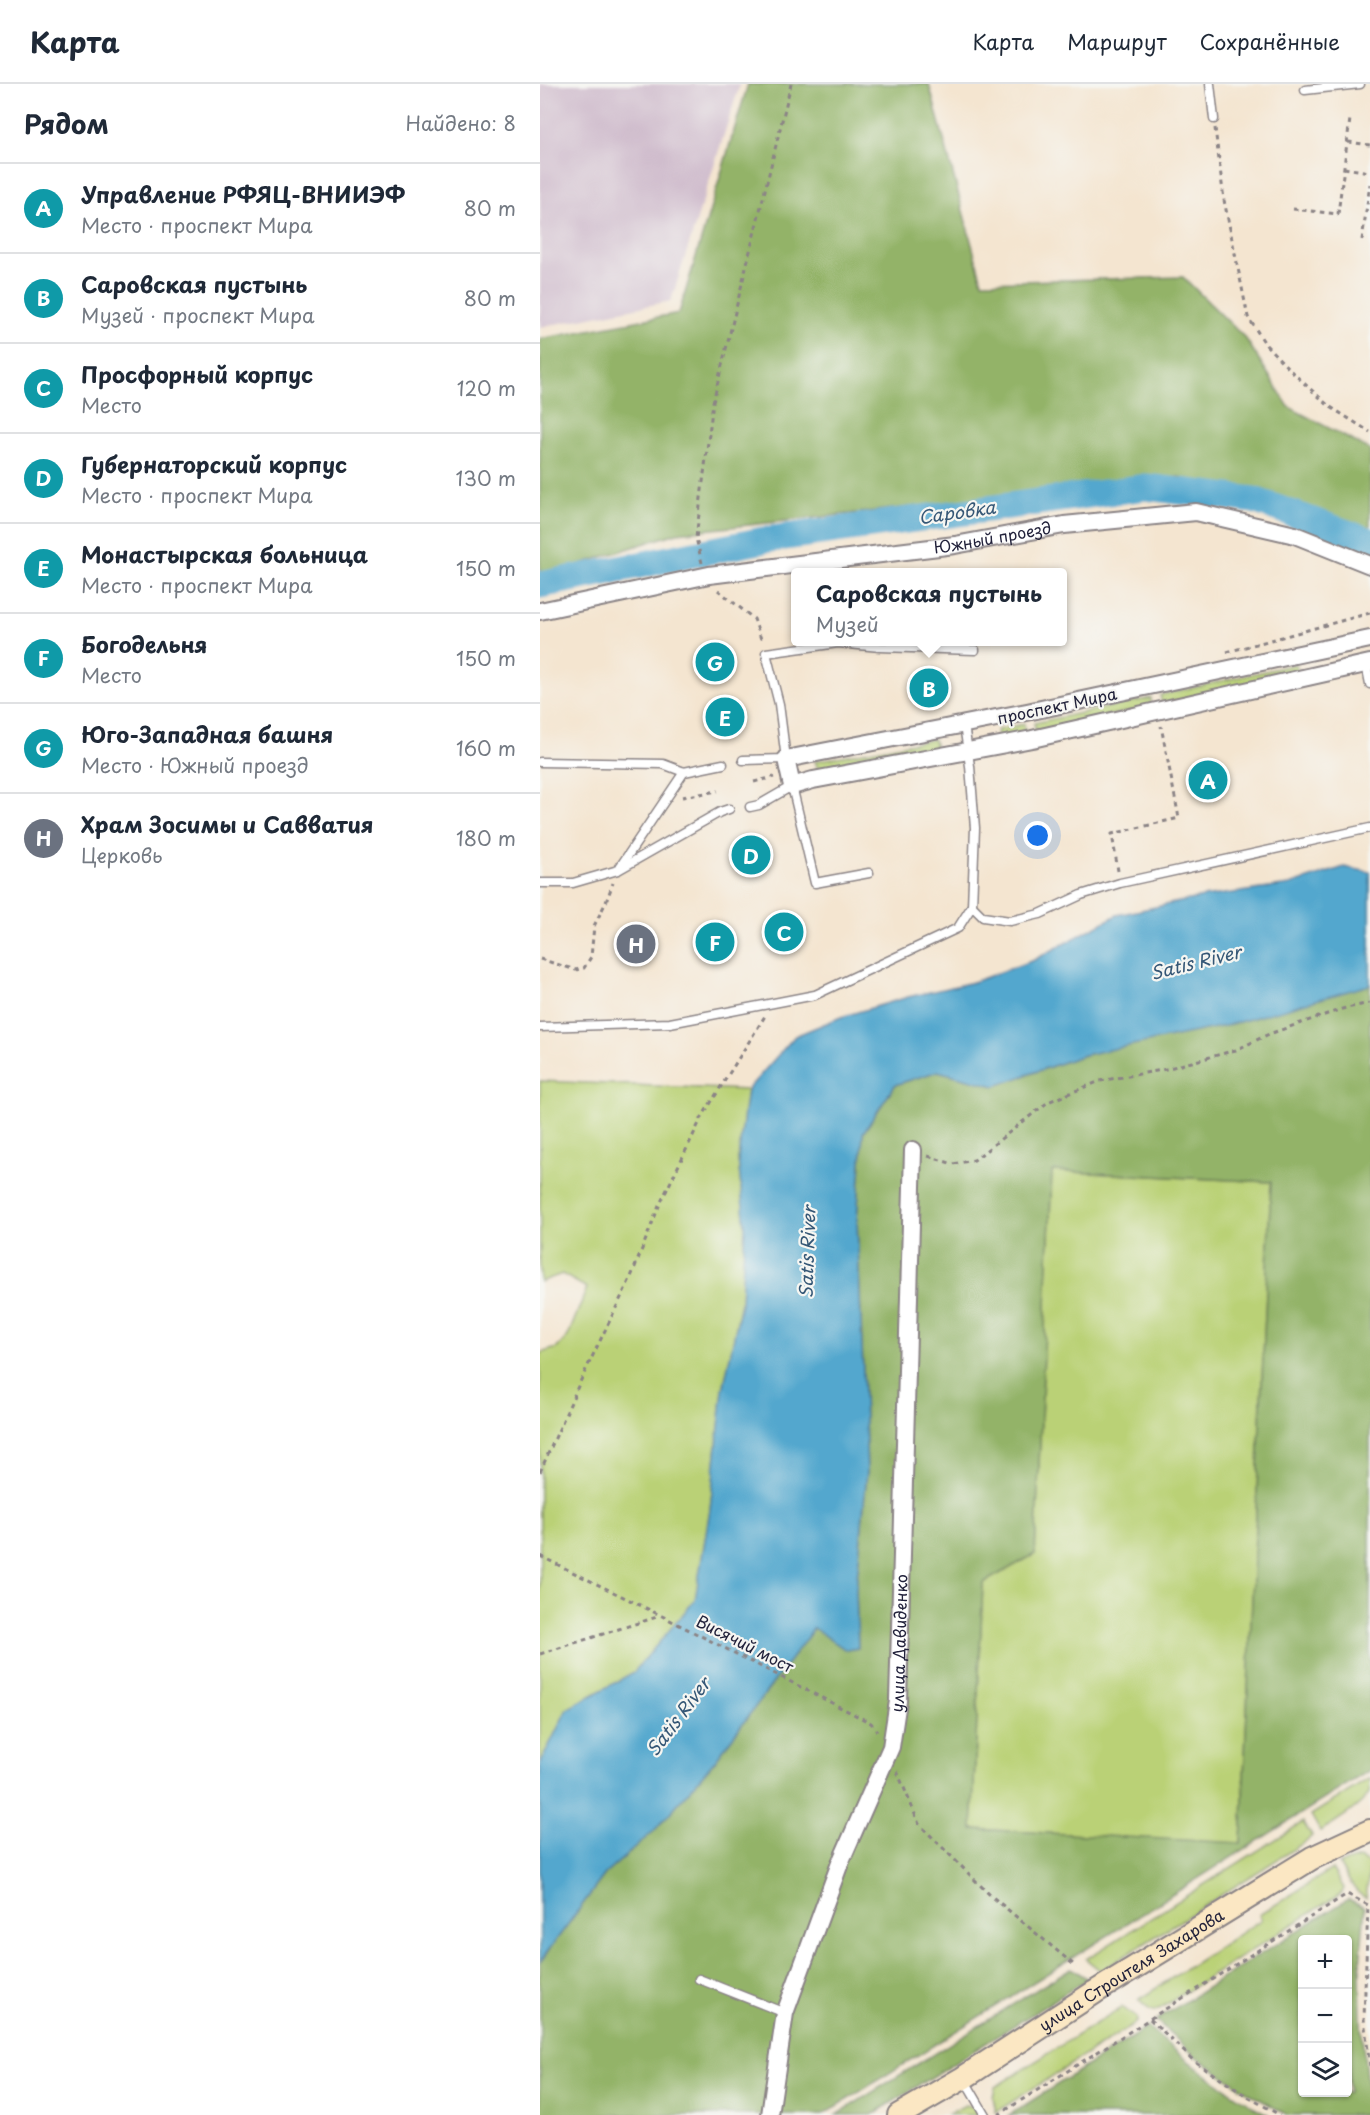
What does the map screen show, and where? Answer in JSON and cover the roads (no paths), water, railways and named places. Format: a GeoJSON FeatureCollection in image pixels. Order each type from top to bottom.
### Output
{"type":"FeatureCollection","features":[{"type":"Feature","properties":{"kind":"street","name":"Южный проезд"},"geometry":{"type":"LineString","coordinates":[[540,611],[709,575],[955,545],[1064,525],[1196,512],[1295,535],[1370,565]]}},
{"type":"Feature","properties":{"kind":"street","name":"проспект Мира"},"geometry":{"type":"LineString","coordinates":[[786,759],[964,725],[1370,639]]}},
{"type":"Feature","properties":{"kind":"street","name":"проспект Мира"},"geometry":{"type":"LineString","coordinates":[[792,786],[813,780],[1032,739],[1368,664]]}},
{"type":"Feature","properties":{"kind":"street"},"geometry":{"type":"LineString","coordinates":[[786,759],[792,786]]}},
{"type":"Feature","properties":{"kind":"street","name":"улица Давиденко"},"geometry":{"type":"LineString","coordinates":[[770,2115],[785,2013],[840,1863],[891,1747],[898,1701],[913,1150]]}},
{"type":"Feature","properties":{"kind":"street","name":"улица Строителя Захарова"},"geometry":{"type":"LineString","coordinates":[[899,2115],[963,2078],[1095,1992],[1312,1858],[1370,1831]]}},
{"type":"Feature","properties":{"kind":"lane"},"geometry":{"type":"LineString","coordinates":[[1210,84],[1214,119]]}},
{"type":"Feature","properties":{"kind":"lane"},"geometry":{"type":"LineString","coordinates":[[1305,90],[1360,84]]}},
{"type":"Feature","properties":{"kind":"lane"},"geometry":{"type":"LineString","coordinates":[[786,759],[779,704],[766,654],[818,646]]}},
{"type":"Feature","properties":{"kind":"lane"},"geometry":{"type":"LineString","coordinates":[[870,646],[975,650]]}},
{"type":"Feature","properties":{"kind":"lane"},"geometry":{"type":"LineString","coordinates":[[1368,664],[1370,684]]}},
{"type":"Feature","properties":{"kind":"lane"},"geometry":{"type":"LineString","coordinates":[[540,1027],[670,1023],[815,995],[958,928],[972,906],[975,828],[964,725]]}},
{"type":"Feature","properties":{"kind":"lane","name":"проспект Мира"},"geometry":{"type":"LineString","coordinates":[[743,760],[786,759]]}},
{"type":"Feature","properties":{"kind":"lane"},"geometry":{"type":"LineString","coordinates":[[540,762],[663,764],[684,772],[723,764]]}},
{"type":"Feature","properties":{"kind":"lane"},"geometry":{"type":"LineString","coordinates":[[618,870],[684,772]]}},
{"type":"Feature","properties":{"kind":"lane"},"geometry":{"type":"LineString","coordinates":[[792,786],[815,883],[869,873]]}},
{"type":"Feature","properties":{"kind":"lane","name":"проспект Мира"},"geometry":{"type":"LineString","coordinates":[[750,807],[759,805],[792,786]]}},
{"type":"Feature","properties":{"kind":"lane"},"geometry":{"type":"LineString","coordinates":[[540,883],[573,883],[618,870],[729,809]]}},
{"type":"Feature","properties":{"kind":"lane"},"geometry":{"type":"LineString","coordinates":[[972,906],[983,917],[1010,921],[1040,914],[1081,895],[1120,883],[1370,828]]}},
{"type":"Feature","properties":{"kind":"lane"},"geometry":{"type":"LineString","coordinates":[[699,1979],[785,2013]]}},
{"type":"Feature","properties":{"kind":"lane"},"geometry":{"type":"LineString","coordinates":[[963,2078],[985,2115]]}},
{"type":"Feature","properties":{"kind":"water","name":"Satis River"},"geometry":{"type":"Polygon","coordinates":[[[1344,867],[1370,872],[1370,985],[1225,1026],[1084,1055],[995,1086],[938,1071],[895,1085],[863,1133],[857,1220],[867,1471],[856,1590],[858,1648],[846,1650],[814,1628],[714,1762],[654,1831],[605,1874],[540,1962],[540,1764],[567,1709],[634,1672],[695,1600],[710,1509],[723,1390],[741,1303],[745,1226],[738,1159],[747,1090],[795,1036],[841,1017],[908,997],[973,982],[1034,960],[1117,915],[1203,897],[1290,885],[1344,867]]]}},
{"type":"Feature","properties":{"kind":"waterway","name":"Саровка"},"geometry":{"type":"LineString","coordinates":[[540,585],[764,540],[1146,487],[1254,500],[1370,541]]}},
{"type":"Feature","properties":{"kind":"place","name":"Юго-Западная башня"},"geometry":{"type":"Point","coordinates":[715,662]}},
{"type":"Feature","properties":{"kind":"place","name":"Саровская пустынь"},"geometry":{"type":"Point","coordinates":[929,688]}},
{"type":"Feature","properties":{"kind":"place","name":"Монастырская больница"},"geometry":{"type":"Point","coordinates":[725,717]}},
{"type":"Feature","properties":{"kind":"place","name":"Управление РФЯЦ-ВНИИЭФ"},"geometry":{"type":"Point","coordinates":[1208,780]}},
{"type":"Feature","properties":{"kind":"place","name":"Губернаторский корпус"},"geometry":{"type":"Point","coordinates":[751,855]}},
{"type":"Feature","properties":{"kind":"place","name":"Просфорный корпус"},"geometry":{"type":"Point","coordinates":[784,932]}},
{"type":"Feature","properties":{"kind":"place","name":"Богодельня"},"geometry":{"type":"Point","coordinates":[715,942]}},
{"type":"Feature","properties":{"kind":"place","name":"Храм Зосимы и Савватия"},"geometry":{"type":"Point","coordinates":[636,944]}}]}
